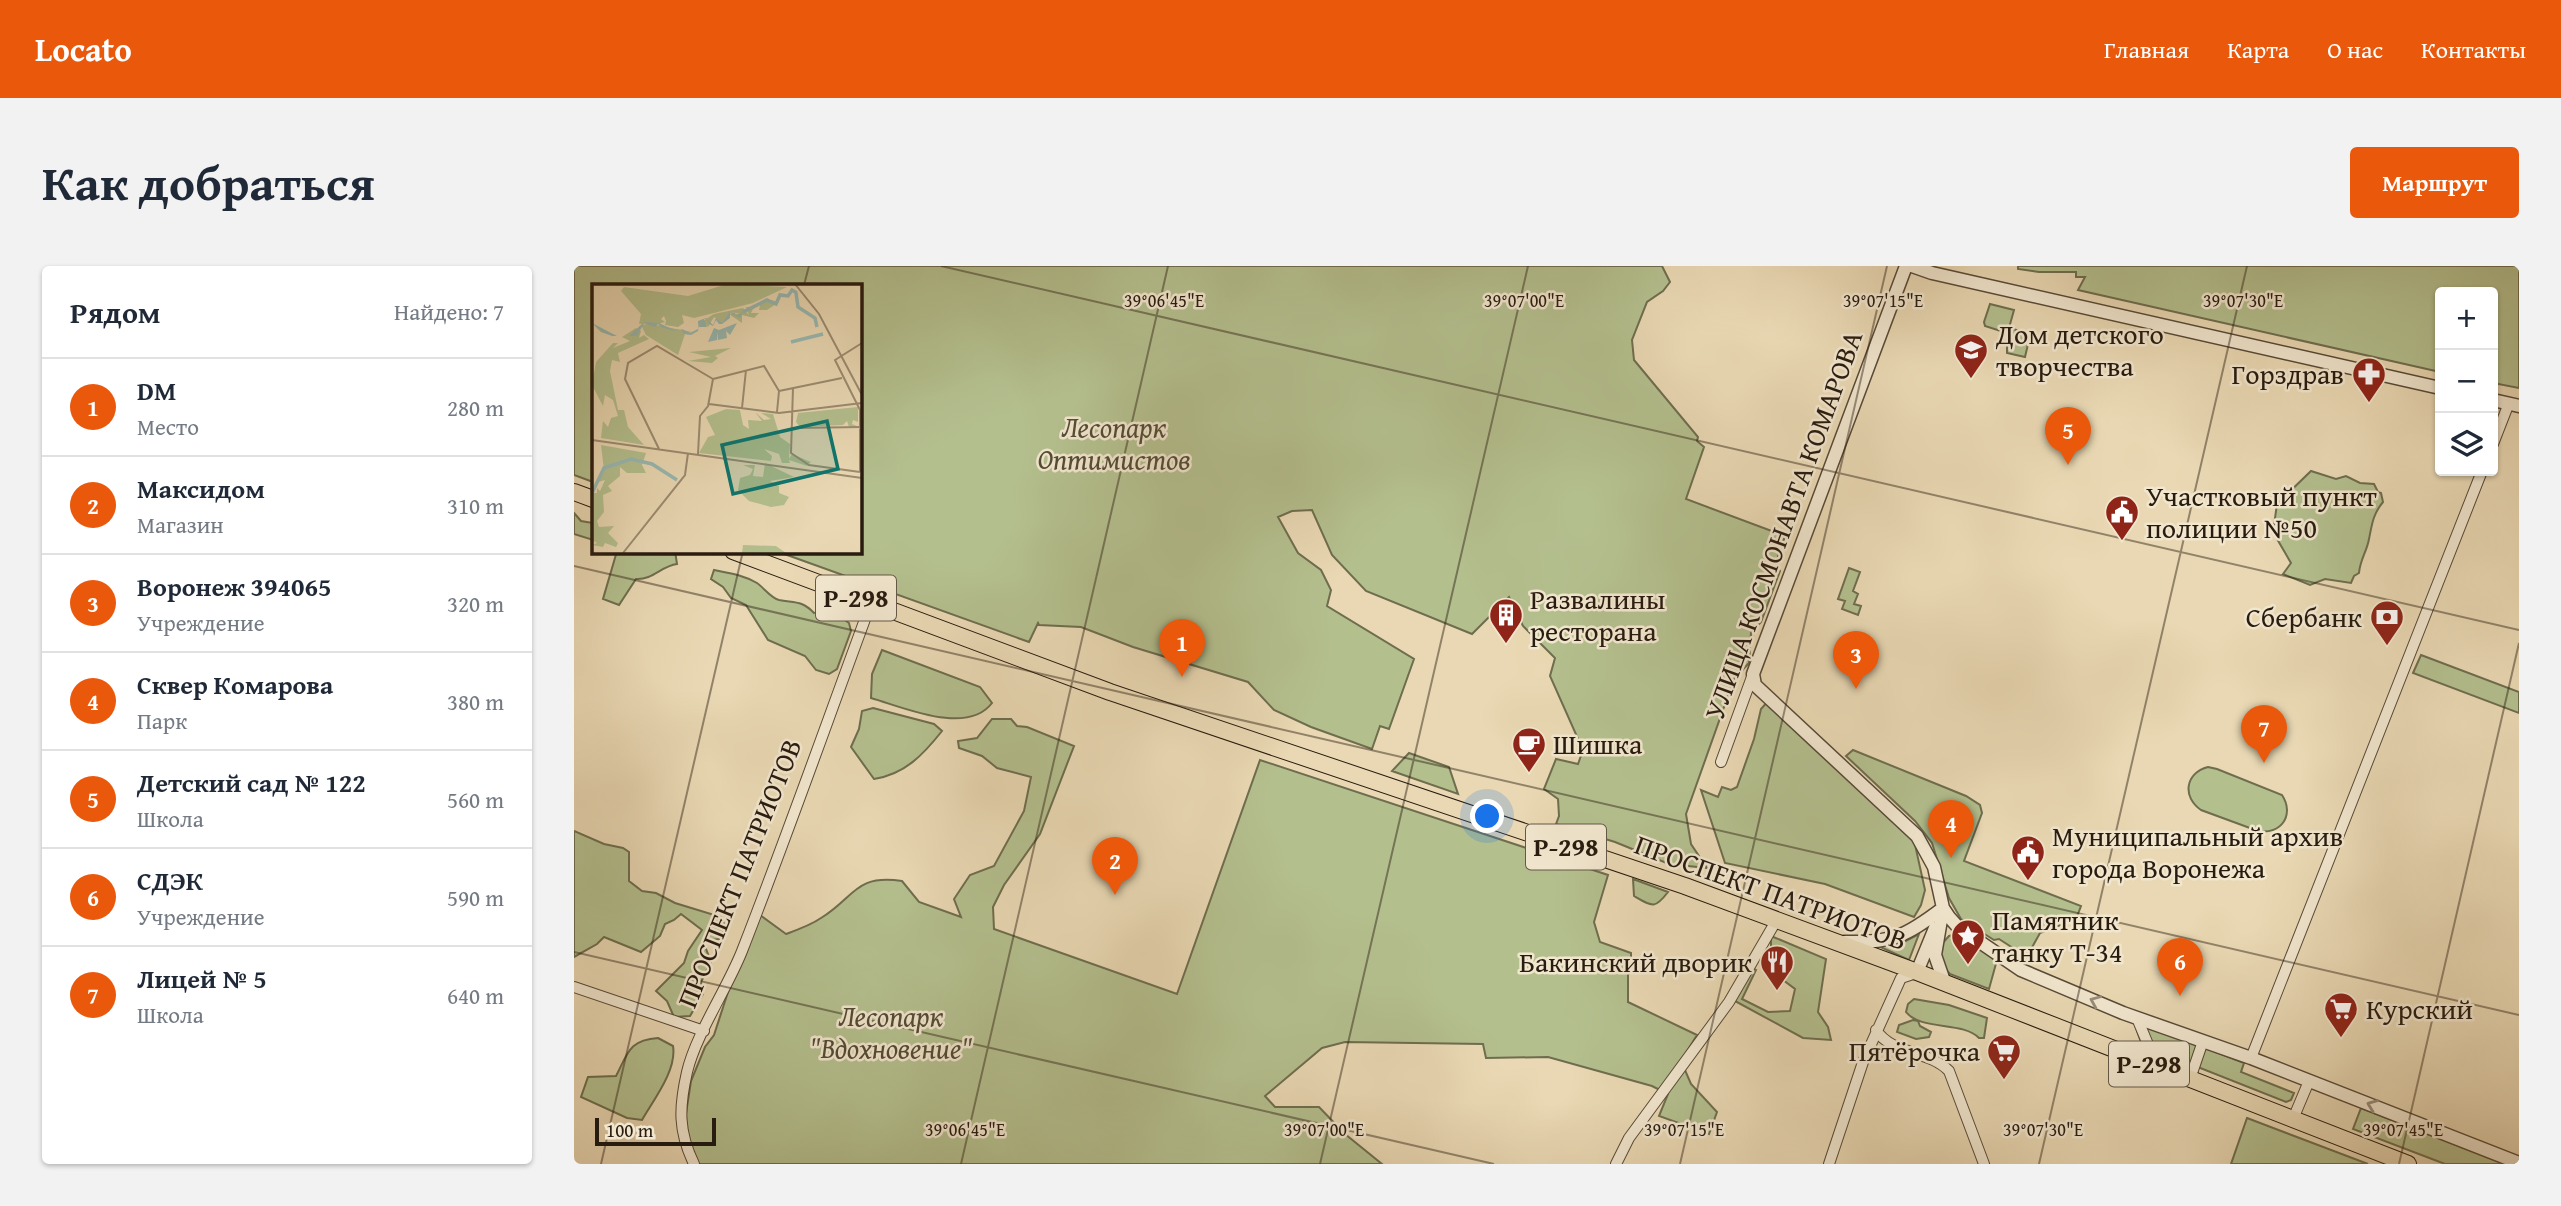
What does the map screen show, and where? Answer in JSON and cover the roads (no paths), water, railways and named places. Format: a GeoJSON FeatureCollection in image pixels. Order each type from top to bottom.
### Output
{"type":"FeatureCollection","features":[{"type":"Feature","properties":{"kind":"highway"},"geometry":{"type":"LineString","coordinates":[[574,492],[592,499]]}},
{"type":"Feature","properties":{"kind":"highway","name":"ПРОСПЕКТ ПАТРИОТОВ"},"geometry":{"type":"LineString","coordinates":[[738,553],[1110,692],[1685,886],[1917,972],[2408,1164]]}},
{"type":"Feature","properties":{"kind":"street","name":"УЛИЦА КОСМОНАВТА КОМАРОВА"},"geometry":{"type":"LineString","coordinates":[[1721,762],[1906,266]]}},
{"type":"Feature","properties":{"kind":"street"},"geometry":{"type":"LineString","coordinates":[[1912,266],[1931,273],[2435,387]]}},
{"type":"Feature","properties":{"kind":"street"},"geometry":{"type":"LineString","coordinates":[[2498,434],[2514,404]]}},
{"type":"Feature","properties":{"kind":"street"},"geometry":{"type":"LineString","coordinates":[[2251,1058],[2480,476]]}},
{"type":"Feature","properties":{"kind":"street","name":"ПРОСПЕКТ ПАТРИОТОВ"},"geometry":{"type":"LineString","coordinates":[[694,1164],[684,1144],[681,1124],[682,1099],[688,1068],[741,954],[871,603]]}},
{"type":"Feature","properties":{"kind":"street","name":"ПРОСПЕКТ ПАТРИОТОВ"},"geometry":{"type":"LineString","coordinates":[[1753,674],[1753,680],[1759,690],[1917,836],[1934,867],[1943,908],[1958,927],[2021,970],[2137,1018],[2251,1058],[2519,1163]]}},
{"type":"Feature","properties":{"kind":"street","name":"ПРОСПЕКТ ПАТРИОТОВ"},"geometry":{"type":"LineString","coordinates":[[1834,941],[1888,940],[1913,931],[1943,908]]}},
{"type":"Feature","properties":{"kind":"street"},"geometry":{"type":"LineString","coordinates":[[1829,1164],[1863,1062],[1877,1030],[1901,978],[1917,972],[1943,908]]}},
{"type":"Feature","properties":{"kind":"street"},"geometry":{"type":"LineString","coordinates":[[1943,908],[1935,955],[1945,984]]}},
{"type":"Feature","properties":{"kind":"street"},"geometry":{"type":"LineString","coordinates":[[1616,1164],[1629,1138],[1729,1002],[1776,920]]}},
{"type":"Feature","properties":{"kind":"street"},"geometry":{"type":"LineString","coordinates":[[574,987],[704,1031]]}},
{"type":"Feature","properties":{"kind":"street"},"geometry":{"type":"LineString","coordinates":[[2137,1018],[2157,1067]]}},
{"type":"Feature","properties":{"kind":"street"},"geometry":{"type":"LineString","coordinates":[[1877,1030],[1884,1042],[1940,1062],[1949,1071],[1984,1164]]}},
{"type":"Feature","properties":{"kind":"street"},"geometry":{"type":"LineString","coordinates":[[2190,1079],[2203,1041]]}},
{"type":"Feature","properties":{"kind":"street"},"geometry":{"type":"LineString","coordinates":[[2293,1119],[2309,1081]]}},
{"type":"Feature","properties":{"kind":"place","name":"Дом детского творчества"},"geometry":{"type":"Point","coordinates":[1971,380]}},
{"type":"Feature","properties":{"kind":"place","name":"Горздрав"},"geometry":{"type":"Point","coordinates":[2369,404]}},
{"type":"Feature","properties":{"kind":"place","name":"Детский сад № 122"},"geometry":{"type":"Point","coordinates":[2068,465]}},
{"type":"Feature","properties":{"kind":"place","name":"Участковый пункт полиции №50"},"geometry":{"type":"Point","coordinates":[2122,542]}},
{"type":"Feature","properties":{"kind":"place","name":"Развалины ресторана"},"geometry":{"type":"Point","coordinates":[1506,645]}},
{"type":"Feature","properties":{"kind":"place","name":"Сбербанк"},"geometry":{"type":"Point","coordinates":[2387,647]}},
{"type":"Feature","properties":{"kind":"place","name":"DM"},"geometry":{"type":"Point","coordinates":[1182,677]}},
{"type":"Feature","properties":{"kind":"place","name":"Воронеж 394065"},"geometry":{"type":"Point","coordinates":[1856,689]}},
{"type":"Feature","properties":{"kind":"place","name":"Лицей № 5"},"geometry":{"type":"Point","coordinates":[2264,763]}},
{"type":"Feature","properties":{"kind":"place","name":"Шишка"},"geometry":{"type":"Point","coordinates":[1529,774]}},
{"type":"Feature","properties":{"kind":"place","name":"Сквер Комарова"},"geometry":{"type":"Point","coordinates":[1951,858]}},
{"type":"Feature","properties":{"kind":"place","name":"Муниципальный архив города Воронежа"},"geometry":{"type":"Point","coordinates":[2028,882]}},
{"type":"Feature","properties":{"kind":"place","name":"Максидом"},"geometry":{"type":"Point","coordinates":[1115,895]}},
{"type":"Feature","properties":{"kind":"place","name":"Памятник танку Т-34"},"geometry":{"type":"Point","coordinates":[1968,966]}},
{"type":"Feature","properties":{"kind":"place","name":"Бакинский дворик"},"geometry":{"type":"Point","coordinates":[1777,992]}},
{"type":"Feature","properties":{"kind":"place","name":"СДЭК"},"geometry":{"type":"Point","coordinates":[2180,996]}},
{"type":"Feature","properties":{"kind":"place","name":"Курский"},"geometry":{"type":"Point","coordinates":[2341,1039]}},
{"type":"Feature","properties":{"kind":"place","name":"Пятёрочка"},"geometry":{"type":"Point","coordinates":[2004,1081]}},
{"type":"Feature","properties":{"kind":"park label","name":"Лесопарк Оптимистов"},"geometry":{"type":"Point","coordinates":[1114,443]}},
{"type":"Feature","properties":{"kind":"park label","name":"Лесопарк \"Вдохновение\""},"geometry":{"type":"Point","coordinates":[891,1032]}}]}
